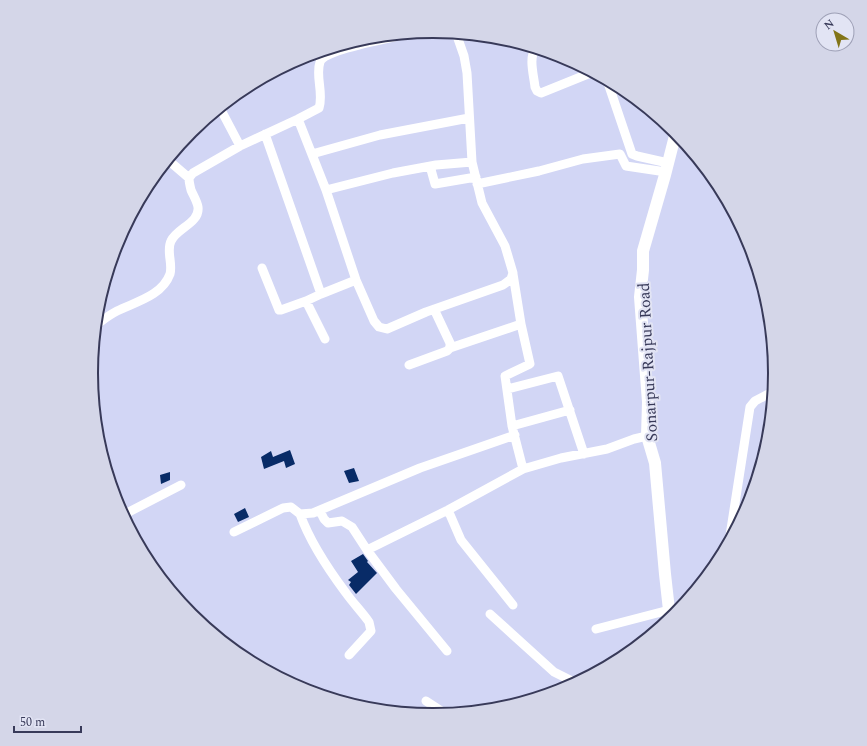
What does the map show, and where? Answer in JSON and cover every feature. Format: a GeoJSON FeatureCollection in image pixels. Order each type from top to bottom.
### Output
{"type":"FeatureCollection","features":[{"type":"Feature","properties":{"kind":"main road","name":"Sonarpur-Rajpur Road"},"geometry":{"type":"LineString","coordinates":[[670,610],[655,463],[647,436],[648,402],[640,297],[643,270],[643,251],[674,140]]}},
{"type":"Feature","properties":{"kind":"street"},"geometry":{"type":"LineString","coordinates":[[458,39],[464,56],[466,73],[472,162],[482,203],[505,246],[512,273],[530,364],[505,376],[512,426],[523,469]]}},
{"type":"Feature","properties":{"kind":"street"},"geometry":{"type":"LineString","coordinates":[[533,53],[532,60],[535,87],[537,91],[541,93],[586,75]]}},
{"type":"Feature","properties":{"kind":"street"},"geometry":{"type":"LineString","coordinates":[[189,178],[203,166],[240,146],[319,108],[321,102],[319,68],[320,60],[323,57]]}},
{"type":"Feature","properties":{"kind":"street"},"geometry":{"type":"LineString","coordinates":[[610,88],[632,154],[667,167]]}},
{"type":"Feature","properties":{"kind":"street"},"geometry":{"type":"LineString","coordinates":[[223,113],[240,146]]}},
{"type":"Feature","properties":{"kind":"street"},"geometry":{"type":"LineString","coordinates":[[312,154],[380,135],[469,118]]}},
{"type":"Feature","properties":{"kind":"street"},"geometry":{"type":"LineString","coordinates":[[298,119],[326,190],[356,280],[374,321],[379,327],[386,329],[434,309],[503,285],[511,279],[512,273]]}},
{"type":"Feature","properties":{"kind":"street"},"geometry":{"type":"LineString","coordinates":[[265,134],[321,294]]}},
{"type":"Feature","properties":{"kind":"street"},"geometry":{"type":"LineString","coordinates":[[430,166],[435,184],[476,180],[539,170],[583,159],[620,154],[626,166],[667,167]]}},
{"type":"Feature","properties":{"kind":"street"},"geometry":{"type":"LineString","coordinates":[[326,190],[393,173],[430,166],[472,162]]}},
{"type":"Feature","properties":{"kind":"street"},"geometry":{"type":"LineString","coordinates":[[103,320],[115,312],[153,294],[164,285],[170,273],[168,248],[171,240],[176,234],[195,219],[198,212],[198,205],[190,188],[189,178],[172,164]]}},
{"type":"Feature","properties":{"kind":"street"},"geometry":{"type":"LineString","coordinates":[[262,268],[279,310],[306,301],[356,280]]}},
{"type":"Feature","properties":{"kind":"street"},"geometry":{"type":"LineString","coordinates":[[306,301],[325,339]]}},
{"type":"Feature","properties":{"kind":"street"},"geometry":{"type":"LineString","coordinates":[[434,309],[450,343],[450,348]]}},
{"type":"Feature","properties":{"kind":"street"},"geometry":{"type":"LineString","coordinates":[[409,365],[447,351],[450,348],[521,324]]}},
{"type":"Feature","properties":{"kind":"street"},"geometry":{"type":"LineString","coordinates":[[508,389],[558,376],[584,454]]}},
{"type":"Feature","properties":{"kind":"street"},"geometry":{"type":"LineString","coordinates":[[731,526],[750,407],[755,401],[768,394]]}},
{"type":"Feature","properties":{"kind":"street"},"geometry":{"type":"LineString","coordinates":[[512,426],[570,410]]}},
{"type":"Feature","properties":{"kind":"street"},"geometry":{"type":"LineString","coordinates":[[234,532],[283,508],[291,507],[300,514],[306,515],[320,511],[420,468],[515,435]]}},
{"type":"Feature","properties":{"kind":"street"},"geometry":{"type":"LineString","coordinates":[[367,550],[448,510],[523,469],[561,458],[607,449],[647,436]]}},
{"type":"Feature","properties":{"kind":"street"},"geometry":{"type":"LineString","coordinates":[[129,512],[181,486]]}},
{"type":"Feature","properties":{"kind":"street"},"geometry":{"type":"LineString","coordinates":[[448,510],[461,540],[513,605]]}},
{"type":"Feature","properties":{"kind":"street"},"geometry":{"type":"LineString","coordinates":[[320,511],[328,523],[342,521],[352,527],[396,589],[447,651]]}},
{"type":"Feature","properties":{"kind":"street"},"geometry":{"type":"LineString","coordinates":[[300,514],[305,529],[323,558],[346,593],[369,622],[371,627],[371,632],[349,655]]}},
{"type":"Feature","properties":{"kind":"street"},"geometry":{"type":"LineString","coordinates":[[490,614],[554,672],[568,679]]}},
{"type":"Feature","properties":{"kind":"street"},"geometry":{"type":"LineString","coordinates":[[596,629],[665,615]]}},
{"type":"Feature","properties":{"kind":"street"},"geometry":{"type":"LineString","coordinates":[[426,701],[437,708]]}},
{"type":"Feature","properties":{"kind":"building"},"geometry":{"type":"Polygon","coordinates":[[[290,450],[295,464],[286,468],[284,461],[264,469],[261,457],[271,451],[273,457],[290,450]]]}},
{"type":"Feature","properties":{"kind":"building"},"geometry":{"type":"Polygon","coordinates":[[[354,468],[359,481],[349,483],[344,471],[354,468]]]}},
{"type":"Feature","properties":{"kind":"building"},"geometry":{"type":"Polygon","coordinates":[[[170,472],[170,480],[161,484],[160,475],[170,472]]]}},
{"type":"Feature","properties":{"kind":"building"},"geometry":{"type":"Polygon","coordinates":[[[245,508],[249,517],[238,522],[234,514],[245,508]]]}},
{"type":"Feature","properties":{"kind":"building"},"geometry":{"type":"Polygon","coordinates":[[[363,554],[368,561],[367,562],[377,573],[356,594],[349,585],[351,582],[348,580],[358,572],[351,561],[363,554]]]}}]}
